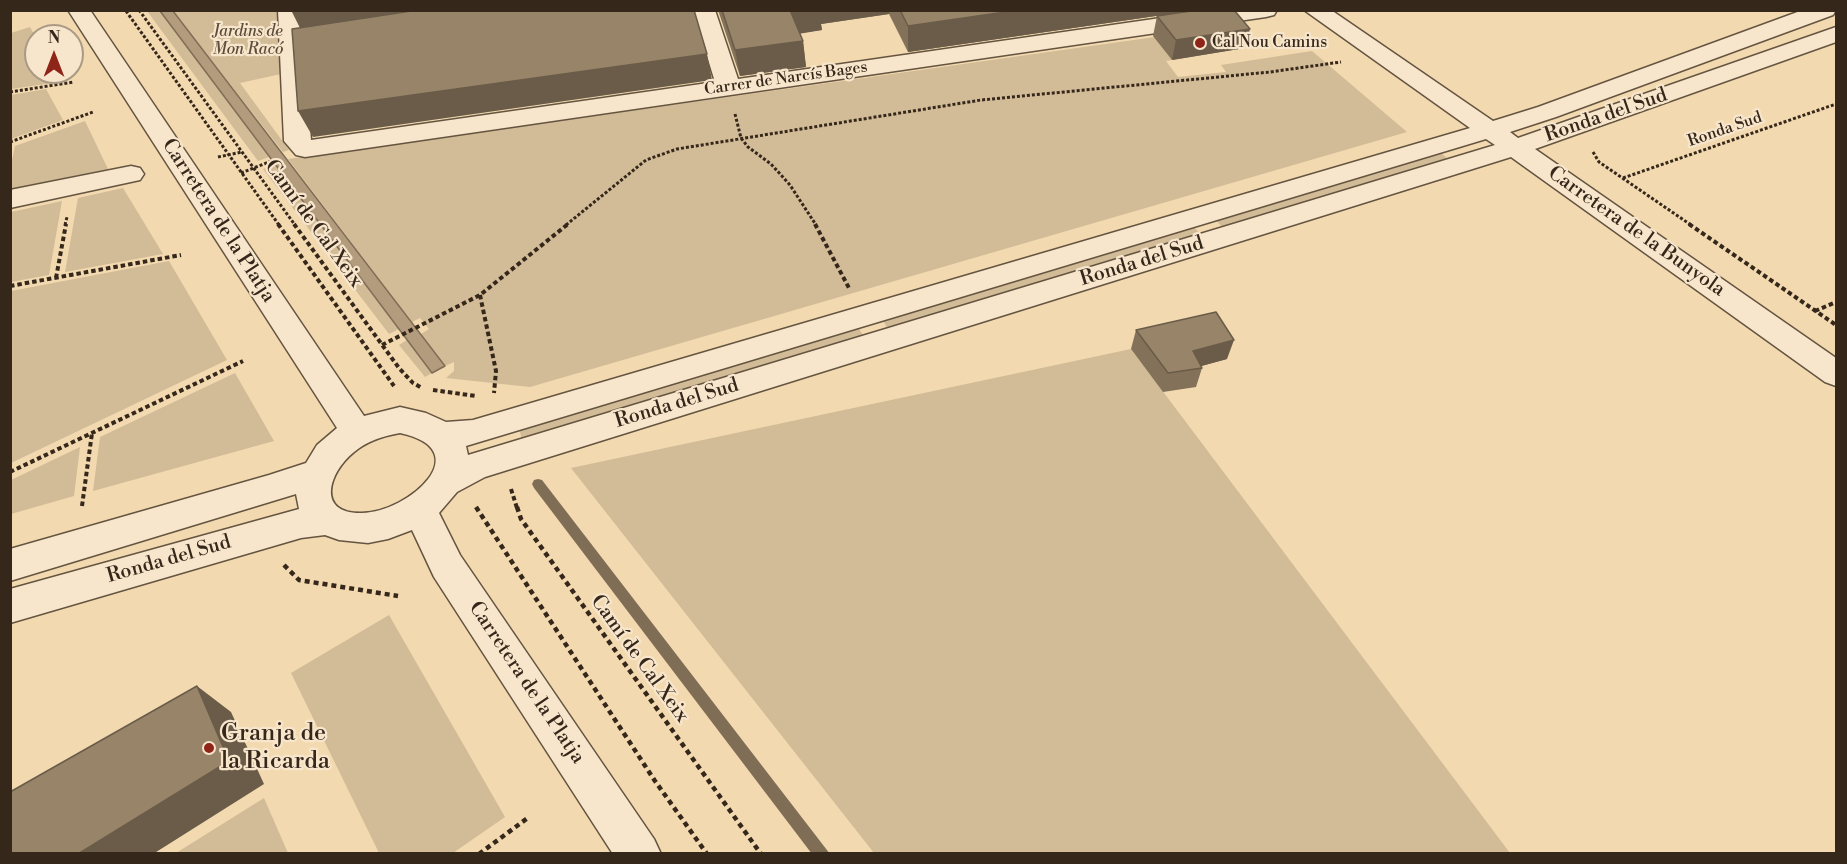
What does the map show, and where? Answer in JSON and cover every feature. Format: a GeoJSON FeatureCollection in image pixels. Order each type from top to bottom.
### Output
{"type":"FeatureCollection","features":[{"type":"Feature","properties":{"kind":"street","name":"Carretera de la Platja"},"geometry":{"type":"LineString","coordinates":[[79,10],[357,432]]}},
{"type":"Feature","properties":{"kind":"street"},"geometry":{"type":"LineString","coordinates":[[289,10],[290,48],[315,44]]}},
{"type":"Feature","properties":{"kind":"street"},"geometry":{"type":"LineString","coordinates":[[704,10],[728,87]]}},
{"type":"Feature","properties":{"kind":"street","name":"Carrer de Narcís Bages"},"geometry":{"type":"LineString","coordinates":[[290,48],[297,141],[305,149],[1266,10]]}},
{"type":"Feature","properties":{"kind":"street","name":"Carretera de la Bunyola"},"geometry":{"type":"LineString","coordinates":[[1315,10],[1516,147],[1836,374]]}},
{"type":"Feature","properties":{"kind":"street","name":"Ronda del Sud"},"geometry":{"type":"LineString","coordinates":[[443,435],[473,433],[1490,130],[1547,112],[1825,10]]}},
{"type":"Feature","properties":{"kind":"street","name":"Ronda del Sud"},"geometry":{"type":"LineString","coordinates":[[433,495],[474,467],[1516,147],[1836,34]]}},
{"type":"Feature","properties":{"kind":"street"},"geometry":{"type":"LineString","coordinates":[[10,199],[131,174]]}},
{"type":"Feature","properties":{"kind":"street"},"geometry":{"type":"LineString","coordinates":[[400,420],[421,422],[443,435],[448,440],[453,457],[433,495],[399,521],[374,528],[352,528],[330,520],[319,511],[313,500],[312,487],[316,473],[333,450],[357,432],[377,424],[400,420]]}},
{"type":"Feature","properties":{"kind":"street","name":"Ronda del Sud"},"geometry":{"type":"LineString","coordinates":[[10,565],[272,489],[316,473]]}},
{"type":"Feature","properties":{"kind":"street","name":"Carretera de la Platja"},"geometry":{"type":"LineString","coordinates":[[433,495],[447,566],[639,854]]}},
{"type":"Feature","properties":{"kind":"street","name":"Ronda del Sud"},"geometry":{"type":"LineString","coordinates":[[10,606],[273,530],[330,520]]}},
{"type":"Feature","properties":{"kind":"path","name":"Camí de Cal Xeix"},"geometry":{"type":"LineString","coordinates":[[139,10],[382,345],[413,383],[423,388],[482,398]]}},
{"type":"Feature","properties":{"kind":"path"},"geometry":{"type":"LineString","coordinates":[[382,345],[480,295],[646,160],[677,149],[1023,95],[1270,72],[1347,61]]}},
{"type":"Feature","properties":{"kind":"path"},"geometry":{"type":"LineString","coordinates":[[10,92],[61,84]]}},
{"type":"Feature","properties":{"kind":"path","name":"Ronda Sud"},"geometry":{"type":"LineString","coordinates":[[1622,178],[1836,104]]}},
{"type":"Feature","properties":{"kind":"path"},"geometry":{"type":"LineString","coordinates":[[10,142],[93,112]]}},
{"type":"Feature","properties":{"kind":"path"},"geometry":{"type":"LineString","coordinates":[[741,138],[748,147],[771,164],[790,185],[811,216],[854,297]]}},
{"type":"Feature","properties":{"kind":"path"},"geometry":{"type":"LineString","coordinates":[[1591,148],[1599,162],[1836,325]]}},
{"type":"Feature","properties":{"kind":"path"},"geometry":{"type":"LineString","coordinates":[[218,157],[242,152]]}},
{"type":"Feature","properties":{"kind":"path"},"geometry":{"type":"LineString","coordinates":[[241,173],[261,165]]}},
{"type":"Feature","properties":{"kind":"path"},"geometry":{"type":"LineString","coordinates":[[56,278],[73,186]]}},
{"type":"Feature","properties":{"kind":"path"},"geometry":{"type":"LineString","coordinates":[[10,286],[181,255]]}},
{"type":"Feature","properties":{"kind":"path"},"geometry":{"type":"LineString","coordinates":[[480,295],[496,371],[492,402]]}},
{"type":"Feature","properties":{"kind":"path"},"geometry":{"type":"LineString","coordinates":[[10,472],[243,361]]}},
{"type":"Feature","properties":{"kind":"path"},"geometry":{"type":"LineString","coordinates":[[81,511],[92,433]]}},
{"type":"Feature","properties":{"kind":"path","name":"Camí de Cal Xeix"},"geometry":{"type":"LineString","coordinates":[[510,486],[521,519],[760,854]]}},
{"type":"Feature","properties":{"kind":"path"},"geometry":{"type":"LineString","coordinates":[[283,564],[299,580],[398,596]]}},
{"type":"Feature","properties":{"kind":"path"},"geometry":{"type":"LineString","coordinates":[[478,854],[529,818]]}},
{"type":"Feature","properties":{"kind":"green space"},"geometry":{"type":"Polygon","coordinates":[[[147,11],[160,11],[269,157],[258,161],[147,11]]]}},
{"type":"Feature","properties":{"kind":"green space","name":"Jardins de Mon Racó"},"geometry":{"type":"Polygon","coordinates":[[[173,11],[277,11],[281,74],[240,83],[289,150],[283,152],[173,11]]]}},
{"type":"Feature","properties":{"kind":"green space"},"geometry":{"type":"Polygon","coordinates":[[[24,29],[24,84],[46,84],[11,89],[11,33],[24,29]]]}},
{"type":"Feature","properties":{"kind":"green space"},"geometry":{"type":"Polygon","coordinates":[[[1155,37],[1172,60],[1166,61],[1178,77],[1226,72],[1221,65],[1312,51],[1407,132],[530,387],[446,378],[454,371],[454,362],[445,366],[421,334],[429,329],[420,318],[412,322],[288,159],[1155,37]]]}},
{"type":"Feature","properties":{"kind":"green space"},"geometry":{"type":"Polygon","coordinates":[[[46,89],[63,120],[11,139],[11,95],[46,89]]]}},
{"type":"Feature","properties":{"kind":"green space"},"geometry":{"type":"Polygon","coordinates":[[[85,121],[108,169],[11,189],[11,165],[15,146],[85,121]]]}},
{"type":"Feature","properties":{"kind":"green space"},"geometry":{"type":"Polygon","coordinates":[[[1440,152],[1449,160],[1223,228],[1215,219],[1440,152]]]}},
{"type":"Feature","properties":{"kind":"green space"},"geometry":{"type":"Polygon","coordinates":[[[275,165],[399,329],[389,334],[263,169],[275,165]]]}},
{"type":"Feature","properties":{"kind":"green space"},"geometry":{"type":"Polygon","coordinates":[[[123,188],[163,254],[65,272],[78,198],[123,188]]]}},
{"type":"Feature","properties":{"kind":"green space"},"geometry":{"type":"Polygon","coordinates":[[[62,201],[49,275],[11,282],[11,212],[62,201]]]}},
{"type":"Feature","properties":{"kind":"green space"},"geometry":{"type":"Polygon","coordinates":[[[1193,226],[1201,235],[888,329],[882,319],[1193,226]]]}},
{"type":"Feature","properties":{"kind":"green space"},"geometry":{"type":"Polygon","coordinates":[[[169,261],[227,360],[11,463],[11,291],[169,261]]]}},
{"type":"Feature","properties":{"kind":"green space"},"geometry":{"type":"Polygon","coordinates":[[[858,327],[864,337],[522,440],[519,428],[858,327]]]}},
{"type":"Feature","properties":{"kind":"green space"},"geometry":{"type":"Polygon","coordinates":[[[407,340],[432,373],[425,377],[399,345],[407,340]]]}},
{"type":"Feature","properties":{"kind":"green space"},"geometry":{"type":"Polygon","coordinates":[[[1131,349],[1510,853],[874,853],[571,468],[1131,349]]]}},
{"type":"Feature","properties":{"kind":"green space"},"geometry":{"type":"Polygon","coordinates":[[[235,373],[274,441],[93,491],[100,437],[235,373]]]}},
{"type":"Feature","properties":{"kind":"green space"},"geometry":{"type":"Polygon","coordinates":[[[80,447],[74,496],[11,514],[11,480],[80,447]]]}},
{"type":"Feature","properties":{"kind":"green space"},"geometry":{"type":"Polygon","coordinates":[[[389,615],[505,817],[453,853],[379,853],[291,673],[389,615]]]}},
{"type":"Feature","properties":{"kind":"green space"},"geometry":{"type":"Polygon","coordinates":[[[264,798],[288,853],[176,853],[264,798]]]}},
{"type":"Feature","properties":{"kind":"shaded area"},"geometry":{"type":"Polygon","coordinates":[[[160,11],[173,11],[445,366],[432,373],[160,11]]]}},
{"type":"Feature","properties":{"kind":"building"},"geometry":{"type":"Polygon","coordinates":[[[418,10],[694,10],[707,54],[298,111],[292,29],[418,10]]]}},
{"type":"Feature","properties":{"kind":"building"},"geometry":{"type":"Polygon","coordinates":[[[722,10],[790,10],[803,41],[735,50],[722,10]]]}},
{"type":"Feature","properties":{"kind":"building"},"geometry":{"type":"Polygon","coordinates":[[[900,10],[1019,10],[908,26],[900,10]]]}},
{"type":"Feature","properties":{"kind":"building"},"geometry":{"type":"Polygon","coordinates":[[[1198,10],[1234,10],[1250,29],[1176,40],[1157,16],[1198,10]]]}},
{"type":"Feature","properties":{"kind":"building"},"geometry":{"type":"Polygon","coordinates":[[[1216,312],[1234,340],[1193,351],[1202,368],[1168,373],[1136,330],[1216,312]]]}},
{"type":"Feature","properties":{"kind":"building"},"geometry":{"type":"Polygon","coordinates":[[[197,686],[229,761],[78,854],[10,854],[10,792],[197,686]]]}},
{"type":"Feature","properties":{"kind":"waterway"},"geometry":{"type":"LineString","coordinates":[[538,484],[822,854]]}},
{"type":"Feature","properties":{"kind":"place","name":"Cal Nou Camins"},"geometry":{"type":"Point","coordinates":[1200,43]}},
{"type":"Feature","properties":{"kind":"place","name":"Granja de la Ricarda"},"geometry":{"type":"Point","coordinates":[209,748]}}]}
